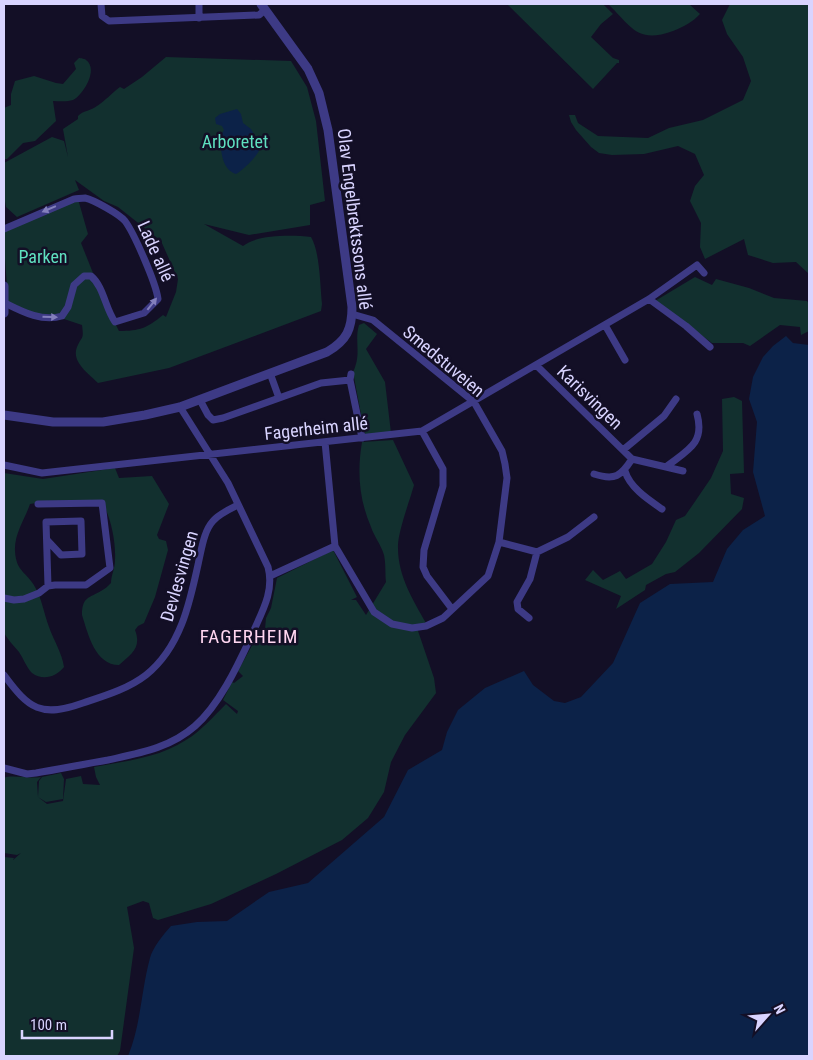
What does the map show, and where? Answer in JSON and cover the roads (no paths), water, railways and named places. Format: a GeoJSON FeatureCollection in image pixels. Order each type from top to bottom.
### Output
{"type":"FeatureCollection","features":[{"type":"Feature","properties":{"kind":"street"},"geometry":{"type":"LineString","coordinates":[[101,4],[102,16],[109,21],[259,15],[263,7]]}},
{"type":"Feature","properties":{"kind":"street"},"geometry":{"type":"LineString","coordinates":[[199,4],[199,18]]}},
{"type":"Feature","properties":{"kind":"street","name":"Olav Engelbrektssons allé"},"geometry":{"type":"LineString","coordinates":[[4,415],[53,422],[103,422],[180,407],[334,348],[349,331],[352,314],[329,140],[322,102],[308,69],[263,7]]}},
{"type":"Feature","properties":{"kind":"street","name":"Lade allé"},"geometry":{"type":"LineString","coordinates":[[4,229],[74,199],[84,198],[93,201],[124,220],[157,290],[158,298],[144,313],[115,322],[97,281],[91,276],[84,276],[74,285],[68,307],[62,316],[53,319],[28,314],[5,303]]}},
{"type":"Feature","properties":{"kind":"street","name":"Fagerheim allé"},"geometry":{"type":"LineString","coordinates":[[4,465],[42,472],[422,431],[649,299],[697,265],[704,273]]}},
{"type":"Feature","properties":{"kind":"street"},"geometry":{"type":"LineString","coordinates":[[4,286],[4,313]]}},
{"type":"Feature","properties":{"kind":"street"},"geometry":{"type":"LineString","coordinates":[[649,299],[686,326],[710,347]]}},
{"type":"Feature","properties":{"kind":"street","name":"Smedstuveien"},"geometry":{"type":"LineString","coordinates":[[335,546],[374,612],[392,624],[412,628],[426,626],[443,618],[488,576],[499,542],[506,485],[502,451],[474,402],[372,320],[352,314]]}},
{"type":"Feature","properties":{"kind":"street"},"geometry":{"type":"LineString","coordinates":[[605,325],[625,360]]}},
{"type":"Feature","properties":{"kind":"street","name":"Karisvingen"},"geometry":{"type":"LineString","coordinates":[[536,365],[632,458],[683,471]]}},
{"type":"Feature","properties":{"kind":"street"},"geometry":{"type":"LineString","coordinates":[[270,373],[279,398]]}},
{"type":"Feature","properties":{"kind":"street"},"geometry":{"type":"LineString","coordinates":[[200,400],[213,420],[224,418],[321,382],[350,377],[362,438]]}},
{"type":"Feature","properties":{"kind":"street","name":"Karisvingen"},"geometry":{"type":"LineString","coordinates":[[623,450],[664,416],[676,399]]}},
{"type":"Feature","properties":{"kind":"street"},"geometry":{"type":"LineString","coordinates":[[5,770],[27,774],[133,755],[154,750],[171,742],[187,732],[208,713],[223,690],[264,610],[270,586],[268,567],[238,505],[180,407]]}},
{"type":"Feature","properties":{"kind":"street"},"geometry":{"type":"LineString","coordinates":[[667,466],[696,442],[699,434],[697,414]]}},
{"type":"Feature","properties":{"kind":"street"},"geometry":{"type":"LineString","coordinates":[[422,431],[443,469],[442,486],[424,550],[423,567],[427,576],[452,610]]}},
{"type":"Feature","properties":{"kind":"street"},"geometry":{"type":"LineString","coordinates":[[270,576],[335,546],[325,442]]}},
{"type":"Feature","properties":{"kind":"street"},"geometry":{"type":"LineString","coordinates":[[594,474],[613,478],[624,471],[632,458]]}},
{"type":"Feature","properties":{"kind":"street"},"geometry":{"type":"LineString","coordinates":[[624,471],[641,493],[662,509]]}},
{"type":"Feature","properties":{"kind":"street"},"geometry":{"type":"LineString","coordinates":[[4,598],[14,600],[24,598],[39,593],[48,586],[86,585],[110,568],[102,503],[38,504]]}},
{"type":"Feature","properties":{"kind":"street","name":"Devlesvingen"},"geometry":{"type":"LineString","coordinates":[[4,674],[17,693],[30,704],[52,711],[65,709],[117,691],[142,678],[163,657],[179,633],[190,600],[206,531],[217,517],[238,505]]}},
{"type":"Feature","properties":{"kind":"street"},"geometry":{"type":"LineString","coordinates":[[499,542],[537,552],[568,537],[594,517]]}},
{"type":"Feature","properties":{"kind":"street"},"geometry":{"type":"LineString","coordinates":[[47,540],[62,555],[82,554],[81,521],[46,522],[48,586]]}},
{"type":"Feature","properties":{"kind":"street"},"geometry":{"type":"LineString","coordinates":[[529,618],[518,608],[517,602],[530,579],[537,552]]}},
{"type":"Feature","properties":{"kind":"water"},"geometry":{"type":"Polygon","coordinates":[[[237,109],[241,114],[243,123],[251,129],[261,146],[251,162],[236,174],[227,168],[223,159],[219,138],[224,130],[222,126],[216,124],[215,118],[220,114],[237,109]]]}},
{"type":"Feature","properties":{"kind":"water"},"geometry":{"type":"Polygon","coordinates":[[[786,336],[793,343],[809,345],[809,1056],[128,1056],[136,1032],[151,954],[171,926],[197,922],[227,921],[269,892],[308,883],[384,817],[408,770],[442,750],[447,732],[458,710],[485,688],[524,671],[533,685],[554,701],[565,703],[581,697],[613,663],[640,603],[670,584],[713,582],[727,549],[743,530],[765,516],[753,472],[757,422],[749,399],[753,377],[763,357],[786,336]]]}},
{"type":"Feature","properties":{"kind":"district","name":"FAGERHEIM"},"geometry":{"type":"Point","coordinates":[249,636]}},
{"type":"Feature","properties":{"kind":"park label","name":"Arboretet"},"geometry":{"type":"Point","coordinates":[235,141]}},
{"type":"Feature","properties":{"kind":"park label","name":"Parken"},"geometry":{"type":"Point","coordinates":[43,256]}}]}
